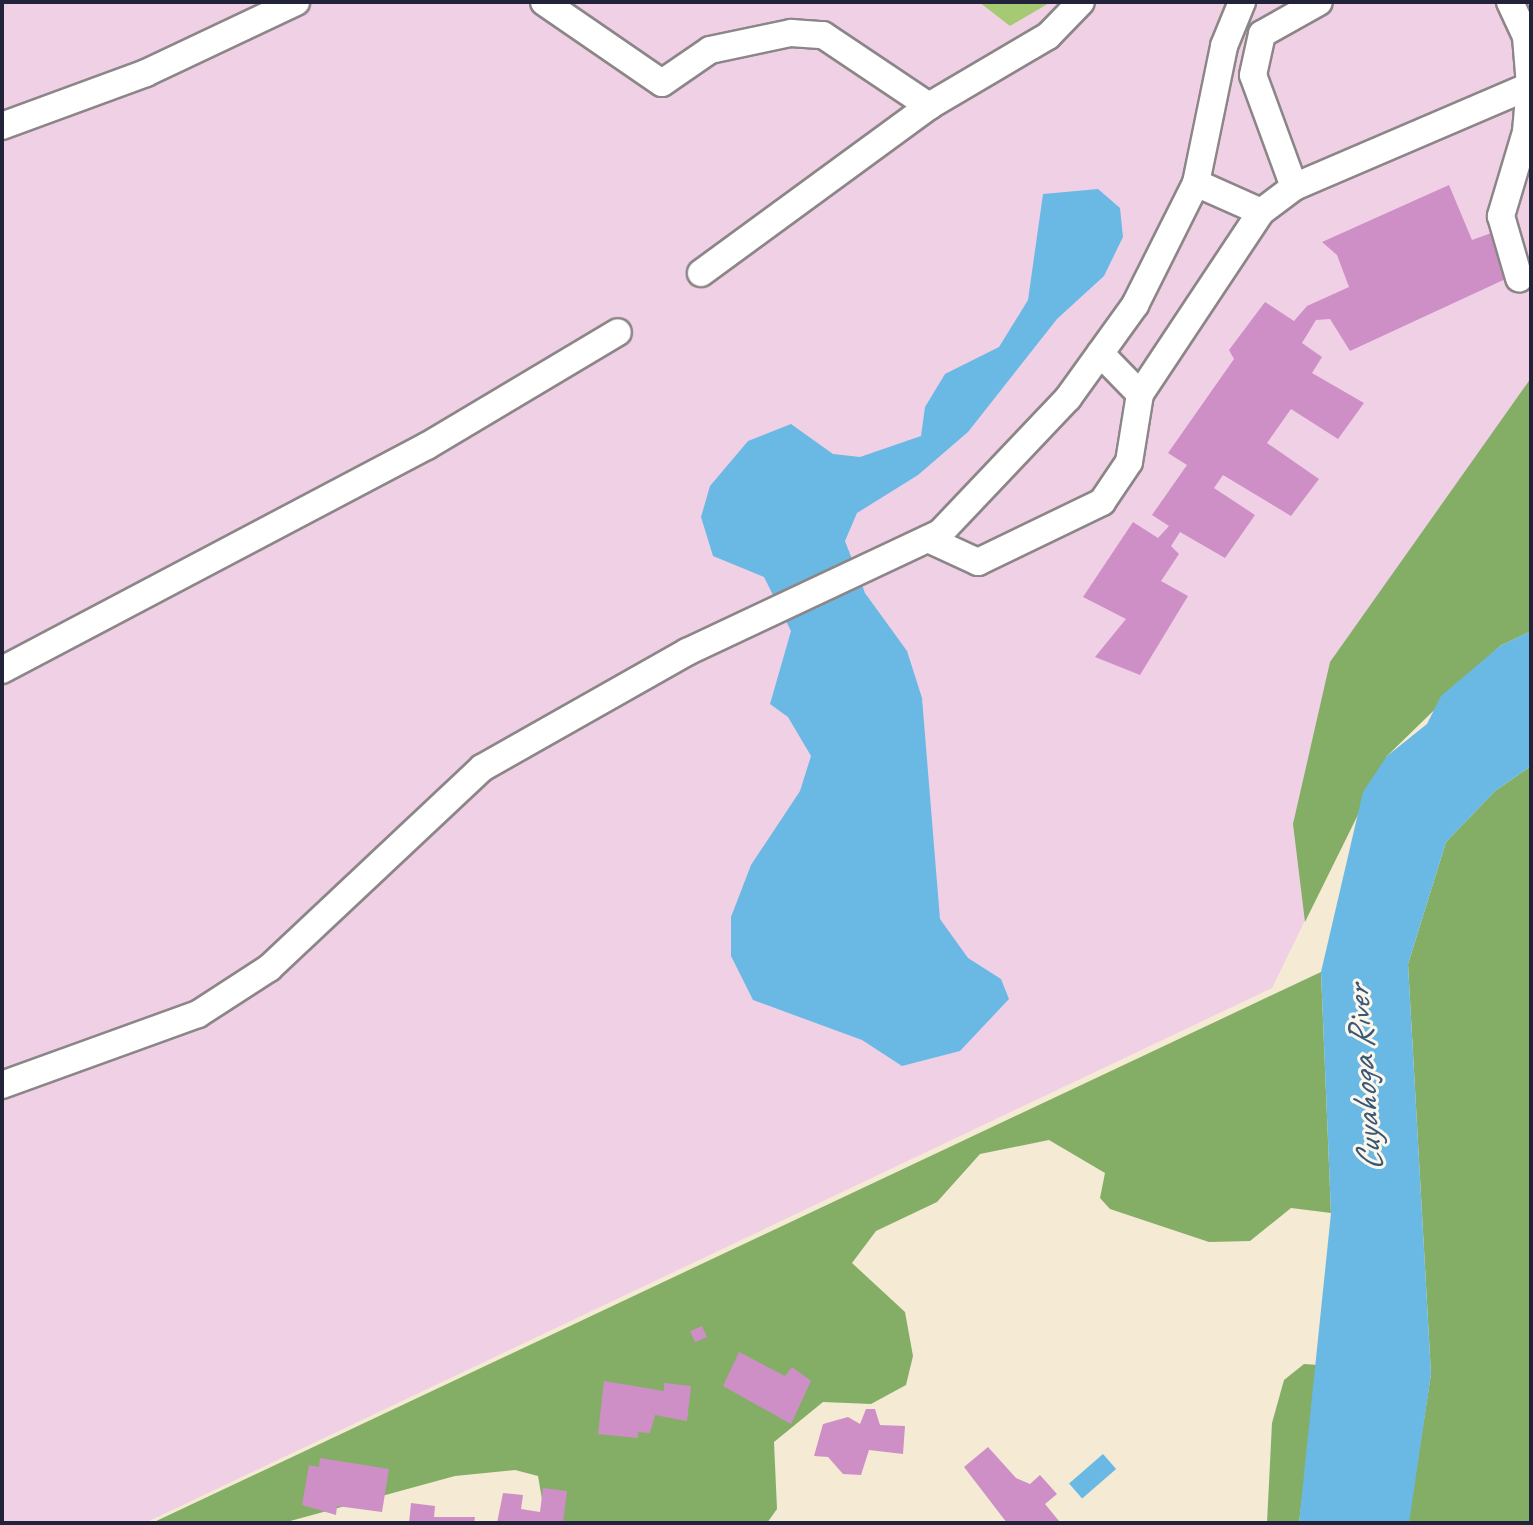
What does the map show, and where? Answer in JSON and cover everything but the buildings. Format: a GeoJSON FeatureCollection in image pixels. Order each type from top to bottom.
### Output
{"type":"FeatureCollection","features":[{"type":"Feature","properties":{"kind":"lane"},"geometry":{"type":"LineString","coordinates":[[2,126],[146,73],[296,2]]}},
{"type":"Feature","properties":{"kind":"lane"},"geometry":{"type":"LineString","coordinates":[[544,2],[662,83],[710,50],[791,33],[823,35],[929,106]]}},
{"type":"Feature","properties":{"kind":"lane"},"geometry":{"type":"LineString","coordinates":[[701,273],[929,106],[1048,36],[1081,2]]}},
{"type":"Feature","properties":{"kind":"lane"},"geometry":{"type":"LineString","coordinates":[[2,1085],[198,1014],[269,968],[482,768],[750,623],[928,539],[1068,398],[1135,305],[1196,183],[1224,46],[1242,2]]}},
{"type":"Feature","properties":{"kind":"lane"},"geometry":{"type":"LineString","coordinates":[[1294,187],[1253,75],[1262,34],[1319,2]]}},
{"type":"Feature","properties":{"kind":"lane"},"geometry":{"type":"LineString","coordinates":[[1510,2],[1526,37],[1530,86],[1526,132],[1501,216],[1519,278]]}},
{"type":"Feature","properties":{"kind":"lane"},"geometry":{"type":"LineString","coordinates":[[928,539],[978,562],[1046,526],[1078,519],[1102,502],[1129,462],[1140,394],[1261,212],[1294,187],[1530,86]]}},
{"type":"Feature","properties":{"kind":"lane"},"geometry":{"type":"LineString","coordinates":[[1196,183],[1261,212]]}},
{"type":"Feature","properties":{"kind":"lane"},"geometry":{"type":"LineString","coordinates":[[2,670],[427,446],[618,332]]}},
{"type":"Feature","properties":{"kind":"lane"},"geometry":{"type":"LineString","coordinates":[[1100,353],[1140,394]]}},
{"type":"Feature","properties":{"kind":"shaded area"},"geometry":{"type":"Polygon","coordinates":[[[2,2],[1531,2],[1531,458],[1272,988],[145,1523],[2,1523],[2,2]]]}},
{"type":"Feature","properties":{"kind":"green space"},"geometry":{"type":"Polygon","coordinates":[[[979,2],[1051,2],[1010,26],[979,2]]]}},
{"type":"Feature","properties":{"kind":"green space"},"geometry":{"type":"Polygon","coordinates":[[[1531,378],[1531,631],[1500,646],[1387,756],[1305,922],[1293,824],[1330,662],[1531,378]]]}},
{"type":"Feature","properties":{"kind":"green space"},"geometry":{"type":"Polygon","coordinates":[[[1531,766],[1531,1523],[1408,1523],[1431,1374],[1408,964],[1446,842],[1495,791],[1531,766]]]}},
{"type":"Feature","properties":{"kind":"green space"},"geometry":{"type":"Polygon","coordinates":[[[1321,972],[1331,1213],[1291,1208],[1250,1241],[1209,1242],[1110,1209],[1100,1198],[1105,1173],[1049,1140],[980,1154],[937,1202],[876,1231],[852,1263],[905,1312],[913,1356],[906,1385],[871,1404],[823,1402],[774,1442],[777,1509],[767,1523],[546,1523],[538,1476],[515,1470],[455,1476],[283,1523],[152,1523],[1321,972]]]}},
{"type":"Feature","properties":{"kind":"green space"},"geometry":{"type":"Polygon","coordinates":[[[1304,1364],[1319,1365],[1299,1523],[1267,1523],[1272,1423],[1284,1380],[1304,1364]]]}},
{"type":"Feature","properties":{"kind":"water"},"geometry":{"type":"Polygon","coordinates":[[[1098,189],[1120,208],[1123,237],[1104,276],[1057,319],[968,432],[918,475],[857,513],[845,541],[865,593],[907,651],[922,698],[940,919],[968,958],[1001,979],[1009,999],[960,1051],[902,1066],[862,1040],[753,1000],[731,956],[731,917],[751,865],[800,791],[811,756],[788,717],[770,704],[791,631],[764,577],[713,556],[701,517],[710,486],[748,441],[791,424],[833,454],[860,457],[921,436],[925,407],[945,374],[999,347],[1028,300],[1043,194],[1098,189]]]}},
{"type":"Feature","properties":{"kind":"water","name":"Cuyahoga River"},"geometry":{"type":"Polygon","coordinates":[[[1531,631],[1531,766],[1495,791],[1446,842],[1408,964],[1431,1374],[1409,1523],[1299,1523],[1331,1213],[1321,972],[1363,792],[1387,756],[1427,724],[1441,696],[1500,646],[1531,631]]]}},
{"type":"Feature","properties":{"kind":"water"},"geometry":{"type":"Polygon","coordinates":[[[1103,1454],[1116,1469],[1082,1499],[1069,1484],[1103,1454]]]}}]}
